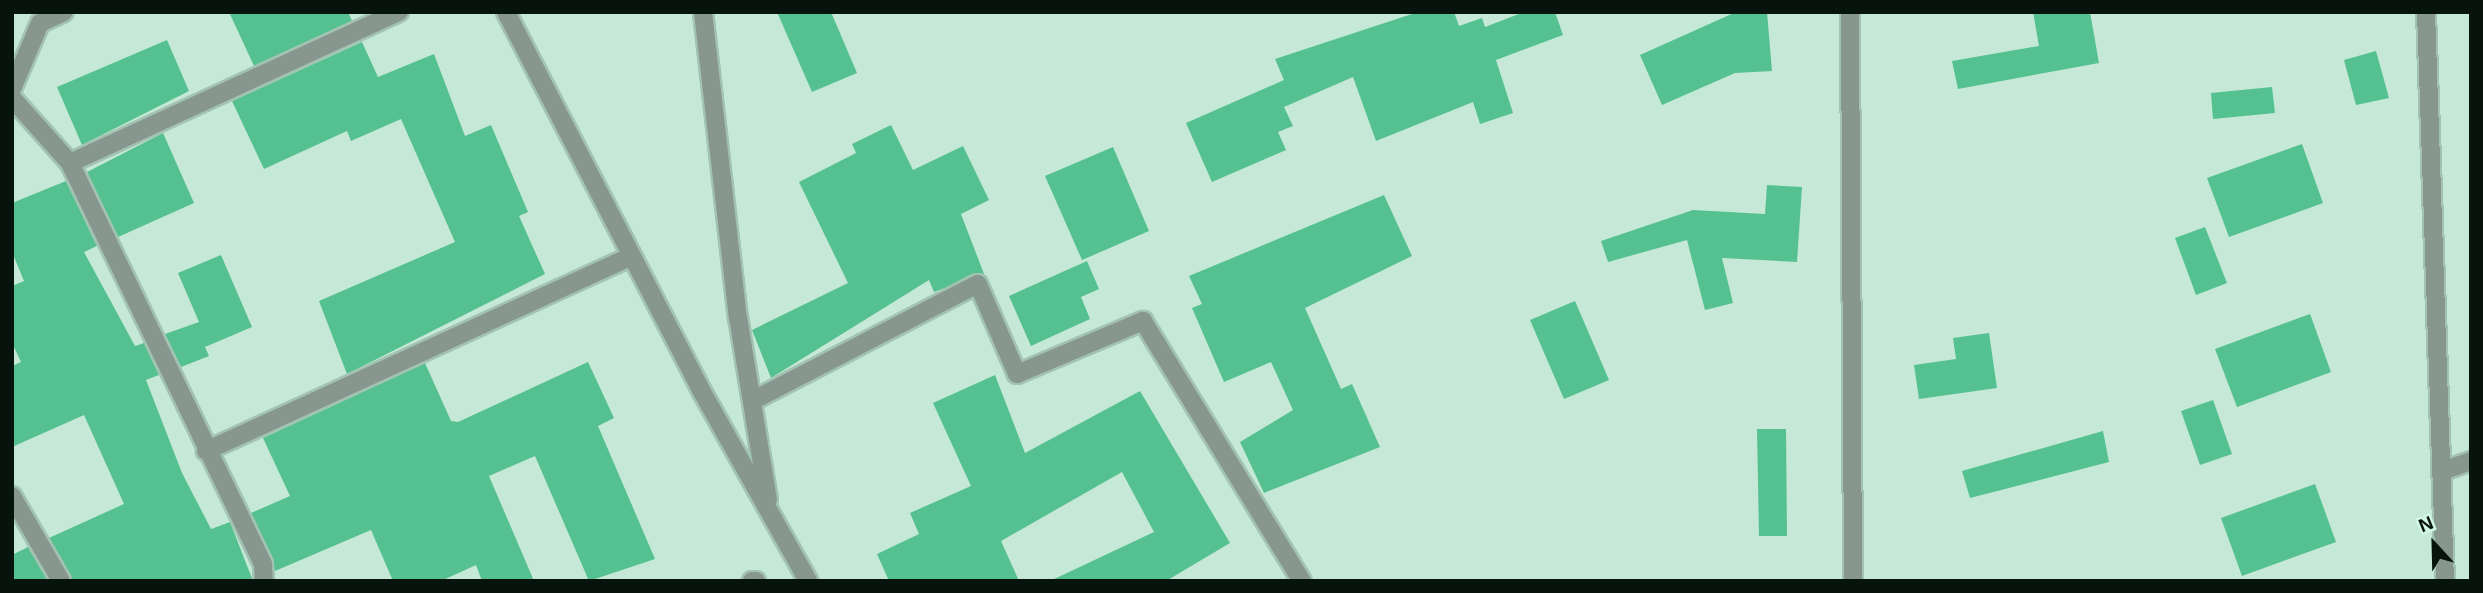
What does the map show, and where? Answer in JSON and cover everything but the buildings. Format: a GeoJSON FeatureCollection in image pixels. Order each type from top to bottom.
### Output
{"type":"FeatureCollection","features":[{"type":"Feature","properties":{"kind":"street"},"geometry":{"type":"LineString","coordinates":[[12,89],[40,23],[64,12]]}},
{"type":"Feature","properties":{"kind":"street"},"geometry":{"type":"LineString","coordinates":[[70,163],[399,12]]}},
{"type":"Feature","properties":{"kind":"street"},"geometry":{"type":"LineString","coordinates":[[506,12],[631,257],[808,581]]}},
{"type":"Feature","properties":{"kind":"street"},"geometry":{"type":"LineString","coordinates":[[704,12],[752,401],[770,514]]}},
{"type":"Feature","properties":{"kind":"street"},"geometry":{"type":"LineString","coordinates":[[1850,12],[1853,581]]}},
{"type":"Feature","properties":{"kind":"street"},"geometry":{"type":"LineString","coordinates":[[2426,12],[2445,581]]}},
{"type":"Feature","properties":{"kind":"street"},"geometry":{"type":"LineString","coordinates":[[12,97],[70,163],[206,451],[263,564],[264,581]]}},
{"type":"Feature","properties":{"kind":"street"},"geometry":{"type":"LineString","coordinates":[[206,451],[631,257]]}},
{"type":"Feature","properties":{"kind":"street"},"geometry":{"type":"LineString","coordinates":[[752,401],[978,284],[1017,374],[1143,321],[1302,581]]}},
{"type":"Feature","properties":{"kind":"street"},"geometry":{"type":"LineString","coordinates":[[2442,471],[2471,461]]}},
{"type":"Feature","properties":{"kind":"street"},"geometry":{"type":"LineString","coordinates":[[12,496],[61,581]]}}]}
